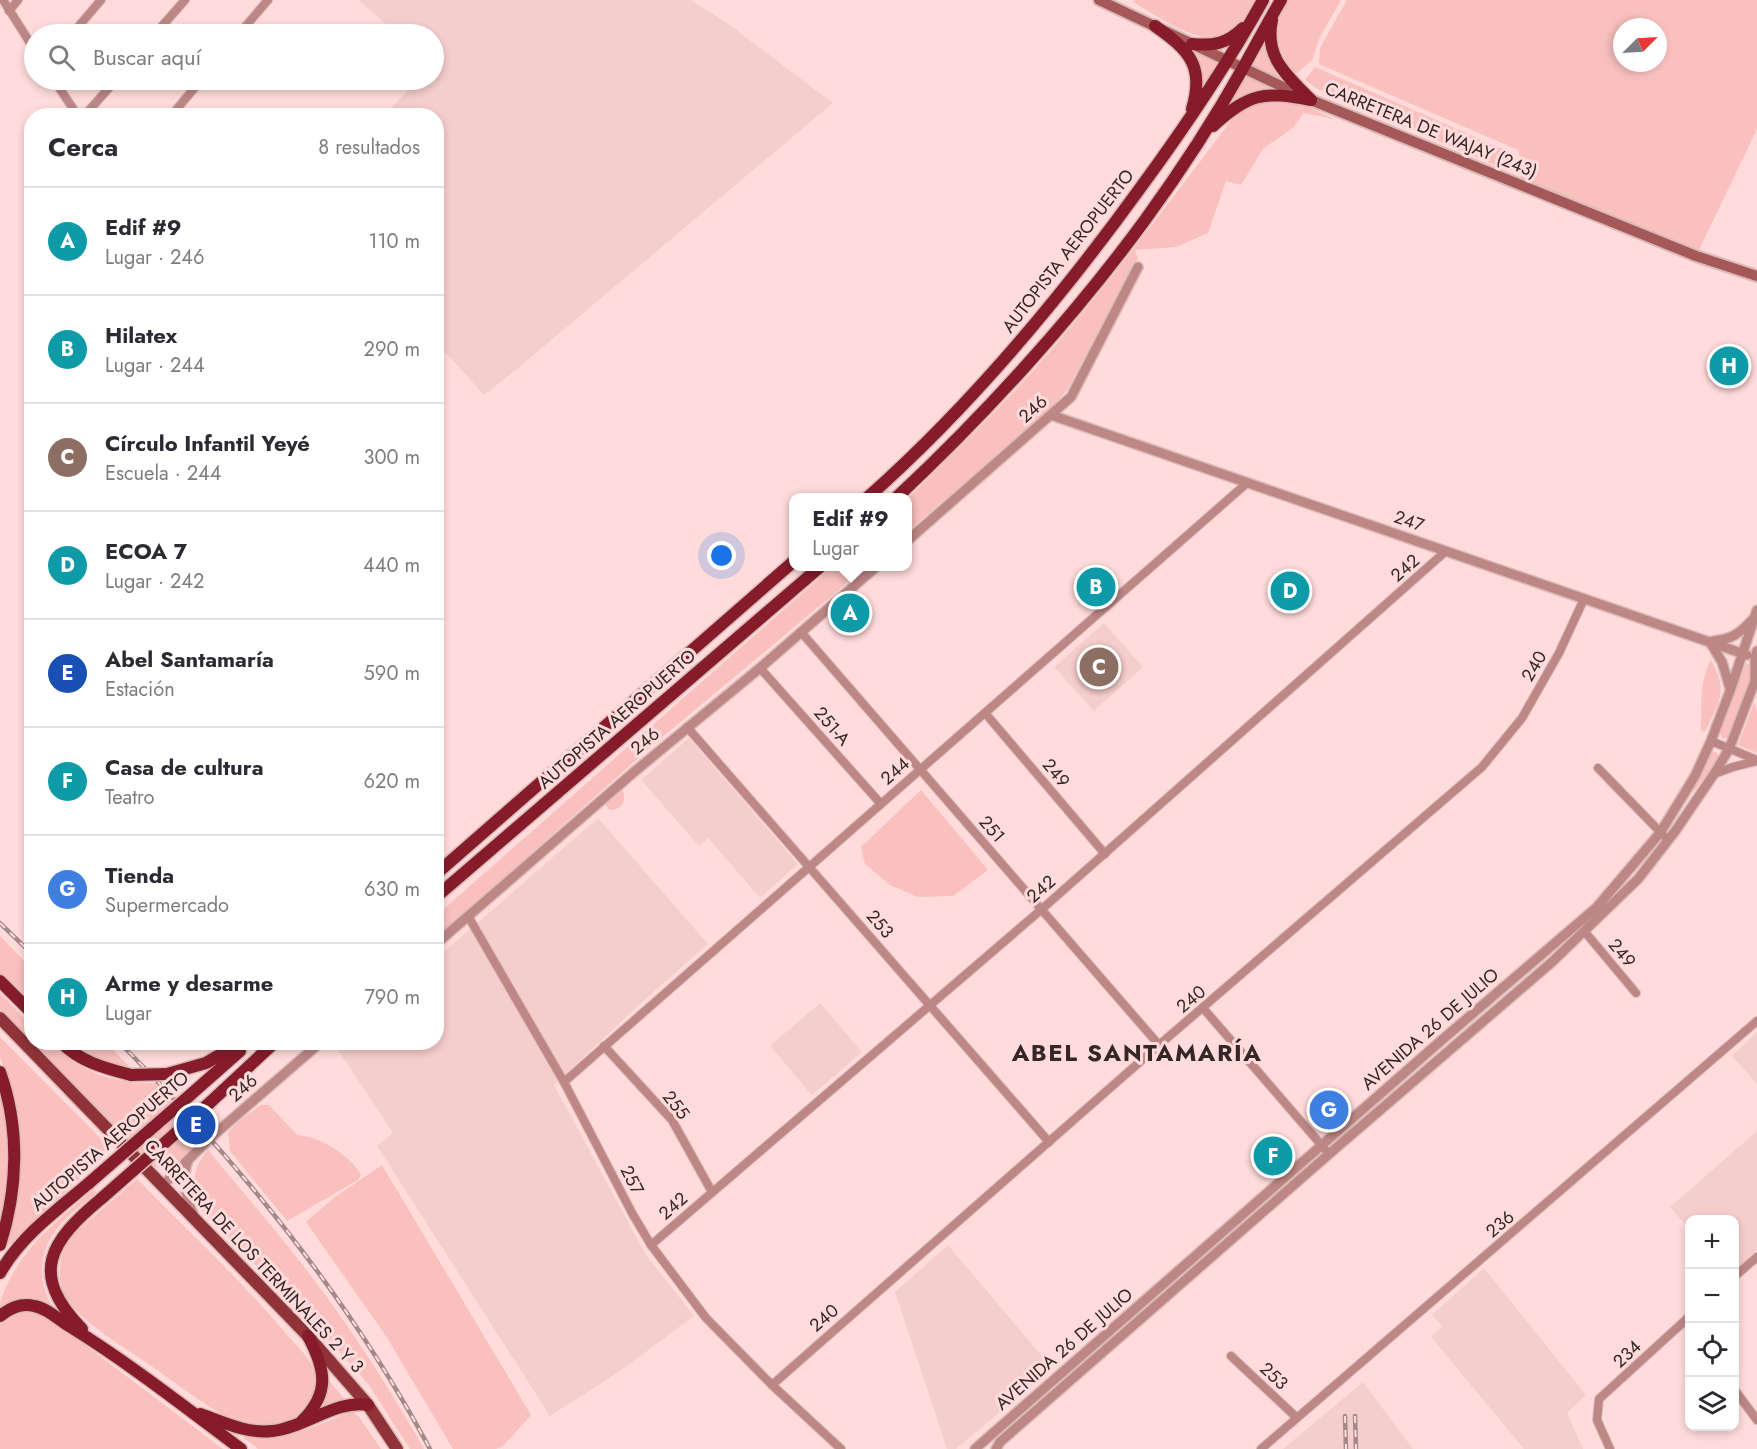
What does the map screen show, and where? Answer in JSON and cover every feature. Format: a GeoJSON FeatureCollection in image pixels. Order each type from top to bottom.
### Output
{"type":"FeatureCollection","features":[{"type":"Feature","properties":{"kind":"highway","name":"AUTOPISTA AEROPUERTO"},"geometry":{"type":"LineString","coordinates":[[872,493],[974,392],[1035,325],[1114,225],[1188,121],[1227,62],[1263,0]]}},
{"type":"Feature","properties":{"kind":"highway"},"geometry":{"type":"LineString","coordinates":[[1278,5],[1270,32],[1275,58],[1280,68],[1311,100]]}},
{"type":"Feature","properties":{"kind":"highway","name":"AUTOPISTA AEROPUERTO"},"geometry":{"type":"LineString","coordinates":[[901,493],[988,406],[1095,285],[1145,220],[1201,137],[1278,5]]}},
{"type":"Feature","properties":{"kind":"highway"},"geometry":{"type":"LineString","coordinates":[[1192,44],[1223,43],[1234,37],[1254,16]]}},
{"type":"Feature","properties":{"kind":"highway"},"geometry":{"type":"LineString","coordinates":[[1155,26],[1178,42],[1189,54],[1194,66],[1198,81],[1188,121]]}},
{"type":"Feature","properties":{"kind":"highway"},"geometry":{"type":"LineString","coordinates":[[1201,137],[1226,114],[1248,100],[1280,94],[1311,100]]}},
{"type":"Feature","properties":{"kind":"highway","name":"AUTOPISTA AEROPUERTO"},"geometry":{"type":"LineString","coordinates":[[444,867],[789,565]]}},
{"type":"Feature","properties":{"kind":"highway","name":"AUTOPISTA AEROPUERTO"},"geometry":{"type":"LineString","coordinates":[[444,890],[816,571]]}},
{"type":"Feature","properties":{"kind":"highway"},"geometry":{"type":"LineString","coordinates":[[0,981],[24,1005]]}},
{"type":"Feature","properties":{"kind":"highway"},"geometry":{"type":"LineString","coordinates":[[69,1050],[95,1065],[131,1075],[167,1074],[186,1070],[206,1063],[228,1050]]}},
{"type":"Feature","properties":{"kind":"highway","name":"AUTOPISTA AEROPUERTO"},"geometry":{"type":"LineString","coordinates":[[0,1273],[14,1252],[30,1235],[241,1050]]}},
{"type":"Feature","properties":{"kind":"highway","name":"AUTOPISTA AEROPUERTO"},"geometry":{"type":"LineString","coordinates":[[96,1342],[60,1304],[55,1293],[52,1261],[57,1244],[77,1219],[266,1050]]}},
{"type":"Feature","properties":{"kind":"highway"},"geometry":{"type":"LineString","coordinates":[[0,1072],[9,1108],[15,1162],[9,1214],[0,1245]]}},
{"type":"Feature","properties":{"kind":"highway"},"geometry":{"type":"LineString","coordinates":[[0,1316],[19,1306],[36,1306],[48,1311],[96,1342],[241,1449]]}},
{"type":"Feature","properties":{"kind":"highway"},"geometry":{"type":"LineString","coordinates":[[299,1423],[314,1409],[321,1394],[319,1360],[309,1336]]}},
{"type":"Feature","properties":{"kind":"highway"},"geometry":{"type":"LineString","coordinates":[[190,1411],[241,1429],[270,1432],[347,1405],[357,1403],[368,1405]]}},
{"type":"Feature","properties":{"kind":"main road","name":"CARRETERA DE WAJAY (243)"},"geometry":{"type":"LineString","coordinates":[[1100,0],[1311,100],[1696,256],[1757,276]]}},
{"type":"Feature","properties":{"kind":"main road","name":"CARRETERA DE LOS TERMINALES 2 Y 3"},"geometry":{"type":"LineString","coordinates":[[0,1018],[24,1043]]}},
{"type":"Feature","properties":{"kind":"main road","name":"CARRETERA DE LOS TERMINALES 2 Y 3"},"geometry":{"type":"LineString","coordinates":[[31,1050],[309,1336],[368,1405],[397,1449]]}},
{"type":"Feature","properties":{"kind":"street"},"geometry":{"type":"LineString","coordinates":[[3,0],[24,33]]}},
{"type":"Feature","properties":{"kind":"street"},"geometry":{"type":"LineString","coordinates":[[9,10],[18,0]]}},
{"type":"Feature","properties":{"kind":"street"},"geometry":{"type":"LineString","coordinates":[[81,24],[101,0]]}},
{"type":"Feature","properties":{"kind":"street"},"geometry":{"type":"LineString","coordinates":[[164,24],[184,0]]}},
{"type":"Feature","properties":{"kind":"street"},"geometry":{"type":"LineString","coordinates":[[248,24],[268,0]]}},
{"type":"Feature","properties":{"kind":"street"},"geometry":{"type":"LineString","coordinates":[[61,90],[73,108]]}},
{"type":"Feature","properties":{"kind":"street"},"geometry":{"type":"LineString","coordinates":[[91,108],[107,90]]}},
{"type":"Feature","properties":{"kind":"street"},"geometry":{"type":"LineString","coordinates":[[178,108],[193,90]]}},
{"type":"Feature","properties":{"kind":"street","name":"246"},"geometry":{"type":"LineString","coordinates":[[912,537],[1071,397],[1138,267]]}},
{"type":"Feature","properties":{"kind":"street","name":"247"},"geometry":{"type":"LineString","coordinates":[[1052,415],[1742,654],[1756,655]]}},
{"type":"Feature","properties":{"kind":"street","name":"244"},"geometry":{"type":"LineString","coordinates":[[564,1082],[1247,483]]}},
{"type":"Feature","properties":{"kind":"street","name":"242"},"geometry":{"type":"LineString","coordinates":[[651,1245],[1042,909],[1446,551]]}},
{"type":"Feature","properties":{"kind":"street","name":"246"},"geometry":{"type":"LineString","coordinates":[[444,937],[872,571]]}},
{"type":"Feature","properties":{"kind":"street","name":"240"},"geometry":{"type":"LineString","coordinates":[[772,1385],[1159,1045],[1482,767],[1522,718],[1559,653],[1584,599]]}},
{"type":"Feature","properties":{"kind":"street"},"geometry":{"type":"LineString","coordinates":[[1730,691],[1722,662],[1710,642],[1729,639],[1742,631],[1755,614]]}},
{"type":"Feature","properties":{"kind":"street","name":"AVENIDA 26 DE JULIO"},"geometry":{"type":"LineString","coordinates":[[975,1449],[1322,1145],[1598,908],[1660,833],[1695,776],[1730,691],[1755,614]]}},
{"type":"Feature","properties":{"kind":"street","name":"251"},"geometry":{"type":"LineString","coordinates":[[801,632],[1159,1045]]}},
{"type":"Feature","properties":{"kind":"street","name":"AVENIDA 26 DE JULIO"},"geometry":{"type":"LineString","coordinates":[[996,1449],[1000,1442],[1585,932],[1638,879],[1668,840],[1729,749],[1756,685],[1756,655]]}},
{"type":"Feature","properties":{"kind":"street","name":"251-A"},"geometry":{"type":"LineString","coordinates":[[760,668],[881,804]]}},
{"type":"Feature","properties":{"kind":"street","name":"249"},"geometry":{"type":"LineString","coordinates":[[985,712],[1105,854]]}},
{"type":"Feature","properties":{"kind":"street","name":"253"},"geometry":{"type":"LineString","coordinates":[[687,727],[1049,1142]]}},
{"type":"Feature","properties":{"kind":"street"},"geometry":{"type":"LineString","coordinates":[[1711,741],[1757,761]]}},
{"type":"Feature","properties":{"kind":"street"},"geometry":{"type":"LineString","coordinates":[[1714,774],[1733,766],[1757,761]]}},
{"type":"Feature","properties":{"kind":"street"},"geometry":{"type":"LineString","coordinates":[[1598,768],[1668,840]]}},
{"type":"Feature","properties":{"kind":"street","name":"257"},"geometry":{"type":"LineString","coordinates":[[468,916],[564,1082],[651,1245],[706,1318],[772,1385],[841,1449]]}},
{"type":"Feature","properties":{"kind":"street","name":"249"},"geometry":{"type":"LineString","coordinates":[[1585,932],[1636,993]]}},
{"type":"Feature","properties":{"kind":"street"},"geometry":{"type":"LineString","coordinates":[[1203,1008],[1329,1154]]}},
{"type":"Feature","properties":{"kind":"street","name":"236"},"geometry":{"type":"LineString","coordinates":[[1261,1449],[1757,1021]]}},
{"type":"Feature","properties":{"kind":"street","name":"255"},"geometry":{"type":"LineString","coordinates":[[604,1046],[672,1120],[712,1192]]}},
{"type":"Feature","properties":{"kind":"street","name":"246"},"geometry":{"type":"LineString","coordinates":[[163,1185],[209,1138],[312,1050]]}},
{"type":"Feature","properties":{"kind":"street"},"geometry":{"type":"LineString","coordinates":[[189,1160],[185,1171],[186,1196],[195,1218]]}},
{"type":"Feature","properties":{"kind":"street"},"geometry":{"type":"LineString","coordinates":[[1199,1252],[1207,1261]]}},
{"type":"Feature","properties":{"kind":"street"},"geometry":{"type":"LineString","coordinates":[[1739,1273],[1756,1261]]}},
{"type":"Feature","properties":{"kind":"street"},"geometry":{"type":"LineString","coordinates":[[1166,1281],[1174,1290]]}},
{"type":"Feature","properties":{"kind":"street","name":"234"},"geometry":{"type":"LineString","coordinates":[[1610,1449],[1597,1420],[1599,1399],[1686,1323]]}},
{"type":"Feature","properties":{"kind":"street","name":"253"},"geometry":{"type":"LineString","coordinates":[[1231,1356],[1296,1417]]}},
{"type":"Feature","properties":{"kind":"street"},"geometry":{"type":"LineString","coordinates":[[1739,1396],[1757,1420]]}},
{"type":"Feature","properties":{"kind":"shaded area"},"geometry":{"type":"Polygon","coordinates":[[[359,0],[691,0],[727,23],[833,103],[484,395],[444,351],[444,108],[391,108],[408,90],[444,90],[444,24],[386,24],[359,0]]]}},
{"type":"Feature","properties":{"kind":"shaded area"},"geometry":{"type":"Polygon","coordinates":[[[1135,0],[1256,0],[1244,20],[1234,30],[1223,36],[1211,38],[1183,30],[1169,23],[1133,2],[1135,0]]]}},
{"type":"Feature","properties":{"kind":"shaded area"},"geometry":{"type":"Polygon","coordinates":[[[1287,0],[1341,0],[1320,37],[1312,60],[1297,73],[1292,73],[1284,64],[1274,38],[1278,20],[1287,0]]]}},
{"type":"Feature","properties":{"kind":"shaded area"},"geometry":{"type":"Polygon","coordinates":[[[1347,0],[1757,0],[1757,129],[1696,256],[1519,183],[1522,165],[1518,150],[1319,64],[1320,48],[1347,0]]]}},
{"type":"Feature","properties":{"kind":"shaded area"},"geometry":{"type":"Polygon","coordinates":[[[1263,42],[1271,65],[1281,79],[1251,65],[1263,42]]]}},
{"type":"Feature","properties":{"kind":"shaded area"},"geometry":{"type":"Polygon","coordinates":[[[1192,50],[1219,63],[1203,85],[1200,67],[1192,50]]]}},
{"type":"Feature","properties":{"kind":"shaded area"},"geometry":{"type":"Polygon","coordinates":[[[1315,67],[1514,154],[1517,164],[1510,172],[1318,89],[1305,80],[1315,67]]]}},
{"type":"Feature","properties":{"kind":"shaded area"},"geometry":{"type":"Polygon","coordinates":[[[1244,75],[1277,91],[1259,92],[1247,96],[1221,113],[1244,75]]]}},
{"type":"Feature","properties":{"kind":"shaded area"},"geometry":{"type":"Polygon","coordinates":[[[1278,100],[1301,103],[1334,119],[1303,113],[1294,127],[1263,149],[1241,185],[1226,181],[1208,233],[1176,247],[1135,250],[1138,258],[1067,390],[1052,408],[912,528],[912,494],[1036,368],[1167,206],[1233,118],[1265,102],[1278,100]]]}},
{"type":"Feature","properties":{"kind":"shaded area"},"geometry":{"type":"Polygon","coordinates":[[[827,571],[861,571],[653,745],[444,931],[444,909],[827,571]]]}},
{"type":"Feature","properties":{"kind":"shaded area"},"geometry":{"type":"Polygon","coordinates":[[[1104,623],[1143,667],[1094,711],[1054,667],[1104,623]]]}},
{"type":"Feature","properties":{"kind":"shaded area"},"geometry":{"type":"Polygon","coordinates":[[[1711,660],[1721,689],[1718,704],[1705,732],[1701,730],[1702,695],[1707,668],[1711,660]]]}},
{"type":"Feature","properties":{"kind":"shaded area"},"geometry":{"type":"Polygon","coordinates":[[[1746,663],[1751,665],[1749,686],[1728,738],[1722,738],[1720,732],[1746,663]]]}},
{"type":"Feature","properties":{"kind":"shaded area"},"geometry":{"type":"Polygon","coordinates":[[[1754,703],[1757,710],[1757,753],[1738,745],[1754,703]]]}},
{"type":"Feature","properties":{"kind":"shaded area"},"geometry":{"type":"Polygon","coordinates":[[[689,738],[798,864],[760,898],[708,838],[699,846],[641,780],[689,738]]]}},
{"type":"Feature","properties":{"kind":"shaded area"},"geometry":{"type":"Polygon","coordinates":[[[1711,752],[1716,752],[1719,756],[1692,793],[1711,752]]]}},
{"type":"Feature","properties":{"kind":"shaded area"},"geometry":{"type":"Polygon","coordinates":[[[622,788],[623,803],[618,808],[610,810],[604,804],[622,788]]]}},
{"type":"Feature","properties":{"kind":"shaded area"},"geometry":{"type":"Polygon","coordinates":[[[921,790],[988,870],[953,896],[918,897],[890,885],[865,864],[861,847],[921,790]]]}},
{"type":"Feature","properties":{"kind":"shaded area"},"geometry":{"type":"Polygon","coordinates":[[[598,818],[708,944],[554,1085],[646,1255],[694,1316],[620,1371],[550,1416],[377,1146],[393,1133],[338,1050],[444,1050],[444,952],[598,818]]]}},
{"type":"Feature","properties":{"kind":"shaded area"},"geometry":{"type":"Polygon","coordinates":[[[0,936],[24,961],[24,1000],[0,976],[0,936]]]}},
{"type":"Feature","properties":{"kind":"shaded area"},"geometry":{"type":"Polygon","coordinates":[[[0,993],[24,1018],[24,1034],[0,1009],[0,993]]]}},
{"type":"Feature","properties":{"kind":"shaded area"},"geometry":{"type":"Polygon","coordinates":[[[820,1003],[862,1052],[812,1095],[770,1046],[820,1003]]]}},
{"type":"Feature","properties":{"kind":"shaded area"},"geometry":{"type":"Polygon","coordinates":[[[1757,1032],[1757,1084],[1732,1056],[1757,1032]]]}},
{"type":"Feature","properties":{"kind":"shaded area"},"geometry":{"type":"Polygon","coordinates":[[[0,1037],[111,1149],[8,1246],[6,1245],[18,1193],[20,1162],[17,1114],[0,1057],[0,1037]]]}},
{"type":"Feature","properties":{"kind":"shaded area"},"geometry":{"type":"Polygon","coordinates":[[[40,1050],[60,1050],[77,1064],[107,1077],[129,1082],[162,1083],[211,1135],[177,1164],[161,1168],[153,1166],[40,1050]]]}},
{"type":"Feature","properties":{"kind":"shaded area"},"geometry":{"type":"Polygon","coordinates":[[[80,1050],[113,1050],[129,1066],[112,1064],[80,1050]]]}},
{"type":"Feature","properties":{"kind":"shaded area"},"geometry":{"type":"Polygon","coordinates":[[[0,1092],[7,1156],[0,1221],[0,1092]]]}},
{"type":"Feature","properties":{"kind":"shaded area"},"geometry":{"type":"Polygon","coordinates":[[[261,1105],[269,1105],[297,1135],[324,1143],[350,1160],[361,1175],[358,1180],[287,1221],[230,1151],[228,1132],[261,1105]]]}},
{"type":"Feature","properties":{"kind":"shaded area"},"geometry":{"type":"Polygon","coordinates":[[[1757,1131],[1757,1250],[1739,1267],[1739,1215],[1685,1215],[1685,1224],[1670,1207],[1757,1131]]]}},
{"type":"Feature","properties":{"kind":"shaded area"},"geometry":{"type":"Polygon","coordinates":[[[208,1150],[280,1236],[344,1321],[424,1449],[410,1449],[369,1385],[332,1343],[199,1208],[194,1192],[194,1178],[199,1163],[208,1150]]]}},
{"type":"Feature","properties":{"kind":"shaded area"},"geometry":{"type":"Polygon","coordinates":[[[382,1165],[531,1415],[503,1446],[496,1449],[453,1449],[386,1336],[306,1222],[335,1197],[382,1165]]]}},
{"type":"Feature","properties":{"kind":"shaded area"},"geometry":{"type":"Polygon","coordinates":[[[137,1179],[253,1296],[311,1364],[317,1380],[314,1396],[306,1411],[295,1420],[268,1426],[232,1420],[104,1334],[69,1302],[60,1278],[61,1261],[66,1244],[70,1237],[137,1179]]]}},
{"type":"Feature","properties":{"kind":"shaded area"},"geometry":{"type":"Polygon","coordinates":[[[94,1189],[96,1193],[77,1208],[53,1233],[44,1253],[42,1275],[47,1296],[52,1305],[26,1298],[6,1303],[0,1307],[9,1281],[26,1254],[58,1220],[94,1189]]]}},
{"type":"Feature","properties":{"kind":"shaded area"},"geometry":{"type":"Polygon","coordinates":[[[948,1245],[1052,1368],[956,1449],[947,1449],[895,1292],[948,1245]]]}},
{"type":"Feature","properties":{"kind":"shaded area"},"geometry":{"type":"Polygon","coordinates":[[[1484,1268],[1586,1395],[1567,1413],[1583,1449],[1524,1449],[1431,1337],[1442,1326],[1432,1315],[1484,1268]]]}},
{"type":"Feature","properties":{"kind":"shaded area"},"geometry":{"type":"Polygon","coordinates":[[[21,1310],[40,1311],[223,1449],[0,1449],[0,1325],[4,1318],[21,1310]]]}},
{"type":"Feature","properties":{"kind":"shaded area"},"geometry":{"type":"Polygon","coordinates":[[[329,1381],[344,1398],[343,1402],[321,1411],[327,1395],[329,1381]]]}},
{"type":"Feature","properties":{"kind":"shaded area"},"geometry":{"type":"Polygon","coordinates":[[[1363,1382],[1413,1449],[1283,1449],[1363,1382]]]}},
{"type":"Feature","properties":{"kind":"shaded area"},"geometry":{"type":"Polygon","coordinates":[[[354,1412],[381,1449],[258,1449],[243,1437],[283,1435],[354,1412]]]}},
{"type":"Feature","properties":{"kind":"railway"},"geometry":{"type":"LineString","coordinates":[[0,923],[24,946]]}},
{"type":"Feature","properties":{"kind":"railway"},"geometry":{"type":"LineString","coordinates":[[127,1050],[207,1135],[290,1234],[364,1339],[430,1449]]}},
{"type":"Feature","properties":{"kind":"railway"},"geometry":{"type":"LineString","coordinates":[[1345,1416],[1346,1449]]}},
{"type":"Feature","properties":{"kind":"railway"},"geometry":{"type":"LineString","coordinates":[[1355,1416],[1356,1449]]}},
{"type":"Feature","properties":{"kind":"place","name":"Arme y desarme"},"geometry":{"type":"Point","coordinates":[1729,366]}},
{"type":"Feature","properties":{"kind":"place","name":"Hilatex"},"geometry":{"type":"Point","coordinates":[1096,587]}},
{"type":"Feature","properties":{"kind":"place","name":"ECOA 7"},"geometry":{"type":"Point","coordinates":[1290,591]}},
{"type":"Feature","properties":{"kind":"place","name":"Edif #9"},"geometry":{"type":"Point","coordinates":[850,613]}},
{"type":"Feature","properties":{"kind":"place","name":"Círculo Infantil Yeyé"},"geometry":{"type":"Point","coordinates":[1099,667]}},
{"type":"Feature","properties":{"kind":"place","name":"Tienda"},"geometry":{"type":"Point","coordinates":[1329,1110]}},
{"type":"Feature","properties":{"kind":"place","name":"Abel Santamaría"},"geometry":{"type":"Point","coordinates":[196,1125]}},
{"type":"Feature","properties":{"kind":"place","name":"Casa de cultura"},"geometry":{"type":"Point","coordinates":[1273,1156]}},
{"type":"Feature","properties":{"kind":"district","name":"ABEL SANTAMARÍA"},"geometry":{"type":"Point","coordinates":[1137,1053]}}]}
